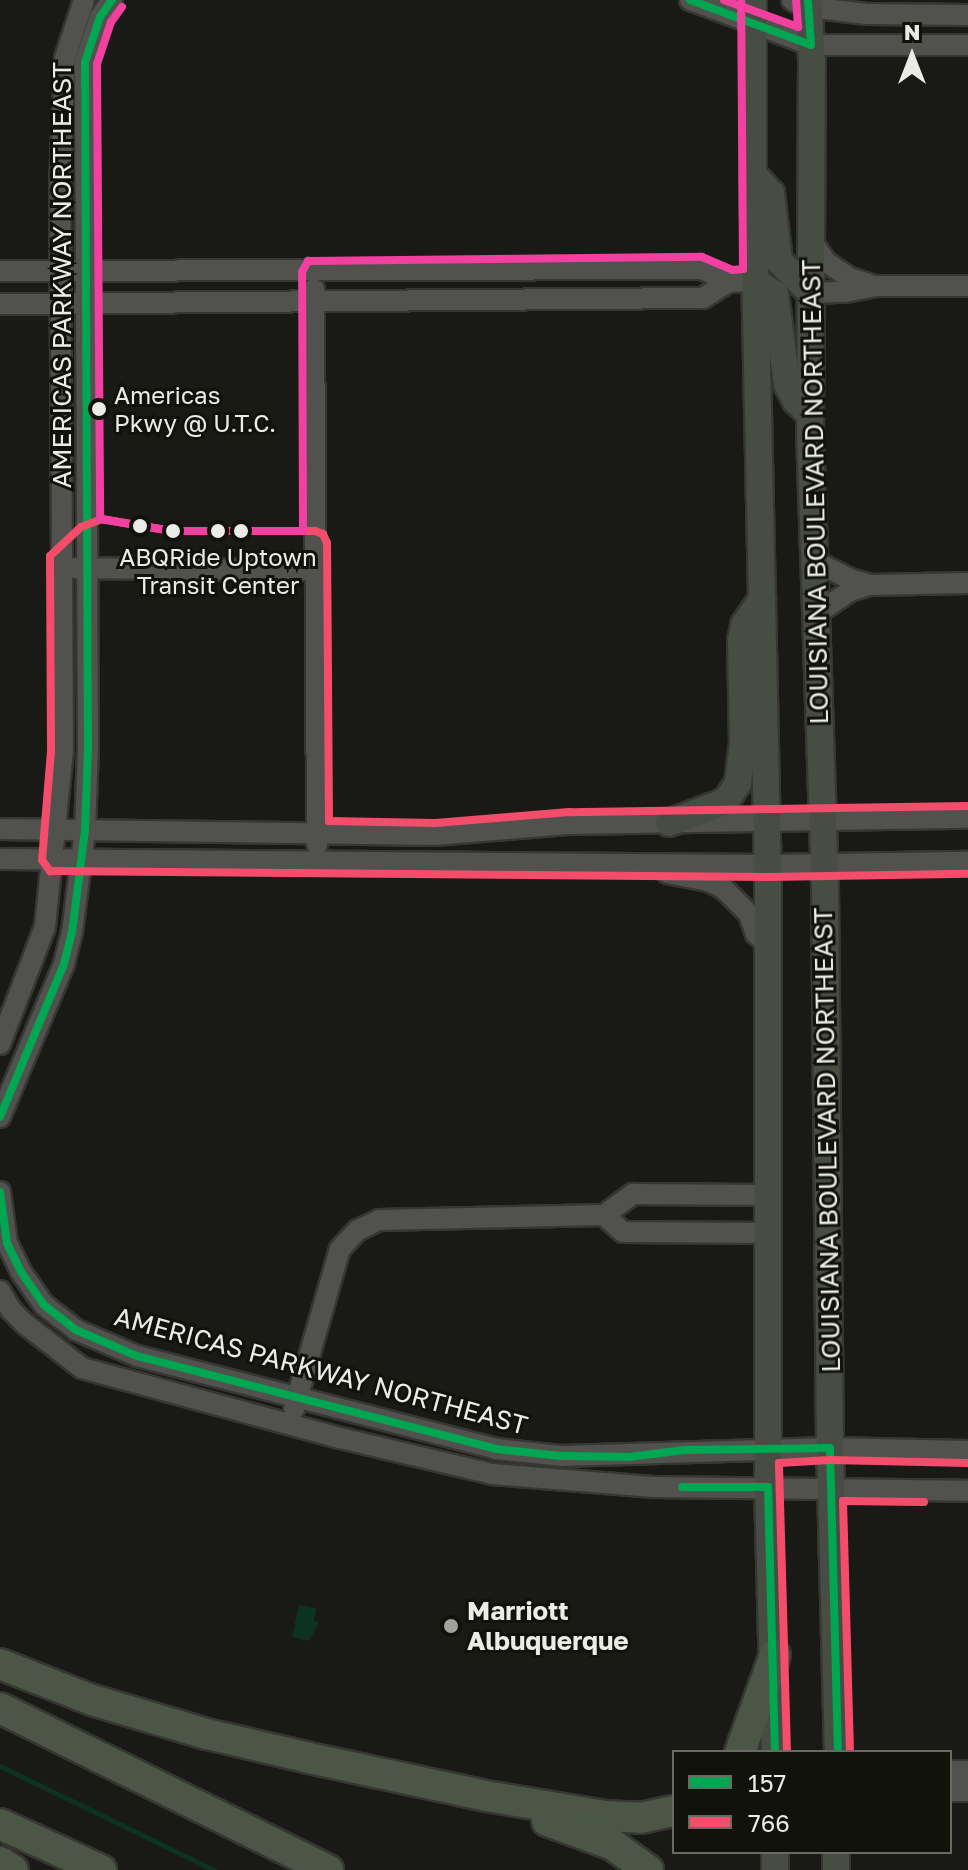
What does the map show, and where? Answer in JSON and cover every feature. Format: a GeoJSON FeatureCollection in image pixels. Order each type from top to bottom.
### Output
{"type":"FeatureCollection","features":[{"type":"Feature","properties":{"kind":"highway"},"geometry":{"type":"LineString","coordinates":[[741,1750],[775,1655]]}},
{"type":"Feature","properties":{"kind":"highway"},"geometry":{"type":"LineString","coordinates":[[0,1664],[92,1700],[207,1734],[486,1796],[605,1816],[640,1818],[672,1811]]}},
{"type":"Feature","properties":{"kind":"highway"},"geometry":{"type":"LineString","coordinates":[[0,1708],[328,1870]]}},
{"type":"Feature","properties":{"kind":"highway"},"geometry":{"type":"LineString","coordinates":[[486,1796],[613,1845],[648,1870]]}},
{"type":"Feature","properties":{"kind":"highway"},"geometry":{"type":"LineString","coordinates":[[0,1824],[101,1870]]}},
{"type":"Feature","properties":{"kind":"highway"},"geometry":{"type":"LineString","coordinates":[[0,1862],[13,1870]]}},
{"type":"Feature","properties":{"kind":"main road","name":"LOUISIANA BOULEVARD NORTHEAST"},"geometry":{"type":"LineString","coordinates":[[803,2],[811,45],[812,560],[824,863],[830,1448],[838,1750]]}},
{"type":"Feature","properties":{"kind":"main road","name":"LOUISIANA BOULEVARD NORTHEAST"},"geometry":{"type":"LineString","coordinates":[[752,12],[768,865],[767,1452],[775,1655],[775,1750]]}},
{"type":"Feature","properties":{"kind":"main road"},"geometry":{"type":"LineString","coordinates":[[753,174],[771,193],[779,261],[811,293]]}},
{"type":"Feature","properties":{"kind":"main road"},"geometry":{"type":"LineString","coordinates":[[755,281],[775,294],[787,384],[796,401],[810,414]]}},
{"type":"Feature","properties":{"kind":"main road"},"geometry":{"type":"LineString","coordinates":[[669,823],[726,801],[738,783],[743,744],[741,641],[744,625],[762,599]]}},
{"type":"Feature","properties":{"kind":"street","name":"AMERICAS PARKWAY NORTHEAST"},"geometry":{"type":"LineString","coordinates":[[0,1044],[45,927],[63,751],[60,271],[65,58],[84,0]]}},
{"type":"Feature","properties":{"kind":"street","name":"AMERICAS PARKWAY NORTHEAST"},"geometry":{"type":"LineString","coordinates":[[0,1117],[64,964],[72,933],[82,860],[88,568],[85,62],[100,17],[112,0]]}},
{"type":"Feature","properties":{"kind":"street"},"geometry":{"type":"LineString","coordinates":[[690,0],[752,12],[811,45],[968,45]]}},
{"type":"Feature","properties":{"kind":"street"},"geometry":{"type":"LineString","coordinates":[[803,2],[867,14],[968,15]]}},
{"type":"Feature","properties":{"kind":"street"},"geometry":{"type":"LineString","coordinates":[[811,240],[826,262],[850,278],[875,286]]}},
{"type":"Feature","properties":{"kind":"street"},"geometry":{"type":"LineString","coordinates":[[0,271],[702,269],[729,282],[755,281]]}},
{"type":"Feature","properties":{"kind":"street"},"geometry":{"type":"LineString","coordinates":[[314,272],[317,861]]}},
{"type":"Feature","properties":{"kind":"street"},"geometry":{"type":"LineString","coordinates":[[0,304],[703,298],[729,282]]}},
{"type":"Feature","properties":{"kind":"street"},"geometry":{"type":"LineString","coordinates":[[811,293],[845,292],[875,286],[968,286]]}},
{"type":"Feature","properties":{"kind":"street"},"geometry":{"type":"LineString","coordinates":[[812,560],[850,579],[871,585]]}},
{"type":"Feature","properties":{"kind":"street"},"geometry":{"type":"LineString","coordinates":[[62,568],[316,570]]}},
{"type":"Feature","properties":{"kind":"street"},"geometry":{"type":"LineString","coordinates":[[815,615],[850,591],[871,585],[968,583]]}},
{"type":"Feature","properties":{"kind":"street"},"geometry":{"type":"LineString","coordinates":[[0,829],[435,835],[569,824],[968,818]]}},
{"type":"Feature","properties":{"kind":"street"},"geometry":{"type":"LineString","coordinates":[[0,859],[768,865],[968,862]]}},
{"type":"Feature","properties":{"kind":"street"},"geometry":{"type":"LineString","coordinates":[[576,863],[708,881],[738,900],[749,914],[756,934],[768,944]]}},
{"type":"Feature","properties":{"kind":"street","name":"AMERICAS PARKWAY NORTHEAST"},"geometry":{"type":"LineString","coordinates":[[0,1192],[7,1243],[21,1272],[44,1305],[76,1330],[137,1356],[496,1449],[629,1457],[685,1450],[767,1452],[830,1448],[968,1451]]}},
{"type":"Feature","properties":{"kind":"street"},"geometry":{"type":"LineString","coordinates":[[290,1424],[340,1249],[358,1230],[379,1220],[403,1218],[604,1215],[633,1194],[767,1195]]}},
{"type":"Feature","properties":{"kind":"street"},"geometry":{"type":"LineString","coordinates":[[604,1215],[623,1232],[767,1233]]}},
{"type":"Feature","properties":{"kind":"street","name":"AMERICAS PARKWAY NORTHEAST"},"geometry":{"type":"LineString","coordinates":[[0,1291],[11,1310],[25,1324],[82,1368],[126,1382],[492,1474],[653,1487],[968,1491]]}},
{"type":"Feature","properties":{"kind":"shaded area"},"geometry":{"type":"Polygon","coordinates":[[[299,1605],[316,1608],[314,1620],[319,1622],[309,1641],[292,1637],[299,1605]]]}},
{"type":"Feature","properties":{"kind":"waterway"},"geometry":{"type":"LineString","coordinates":[[0,1766],[214,1870]]}},
{"type":"Feature","properties":{"kind":"transit line","name":"157"},"geometry":{"type":"LineString","coordinates":[[0,1117],[64,964],[72,933],[85,830],[88,749],[85,62],[100,17],[112,0]]}},
{"type":"Feature","properties":{"kind":"transit line","name":"157"},"geometry":{"type":"LineString","coordinates":[[690,0],[811,45],[808,0]]}},
{"type":"Feature","properties":{"kind":"transit line"},"geometry":{"type":"LineString","coordinates":[[724,0],[798,27],[796,1]]}},
{"type":"Feature","properties":{"kind":"transit line"},"geometry":{"type":"LineString","coordinates":[[122,7],[111,22],[97,64],[100,519],[172,531],[303,531],[302,272],[308,261],[702,257],[732,270],[743,269],[741,0]]}},
{"type":"Feature","properties":{"kind":"transit line","name":"766"},"geometry":{"type":"LineString","coordinates":[[968,806],[569,812],[435,823],[329,821],[327,543],[323,534],[315,531],[172,531],[102,519],[81,527],[50,556],[51,751],[42,860],[50,871],[768,877],[968,874]]}},
{"type":"Feature","properties":{"kind":"transit line","name":"157"},"geometry":{"type":"LineString","coordinates":[[0,1192],[7,1243],[21,1272],[44,1305],[76,1330],[137,1356],[496,1449],[561,1456],[629,1457],[685,1450],[830,1448],[838,1750]]}},
{"type":"Feature","properties":{"kind":"transit line","name":"766"},"geometry":{"type":"LineString","coordinates":[[787,1750],[779,1463],[830,1460],[968,1463]]}},
{"type":"Feature","properties":{"kind":"transit line","name":"157"},"geometry":{"type":"LineString","coordinates":[[682,1487],[768,1487],[775,1750]]}},
{"type":"Feature","properties":{"kind":"transit line","name":"766"},"geometry":{"type":"LineString","coordinates":[[850,1750],[843,1501],[924,1502]]}},
{"type":"Feature","properties":{"kind":"place","name":"Americas Pkwy @ U.T.C."},"geometry":{"type":"Point","coordinates":[99,409]}},
{"type":"Feature","properties":{"kind":"place","name":"ABQRide Uptown Transit Center"},"geometry":{"type":"Point","coordinates":[218,531]}},
{"type":"Feature","properties":{"kind":"place","name":"Marriott Albuquerque"},"geometry":{"type":"Point","coordinates":[451,1626]}}]}
